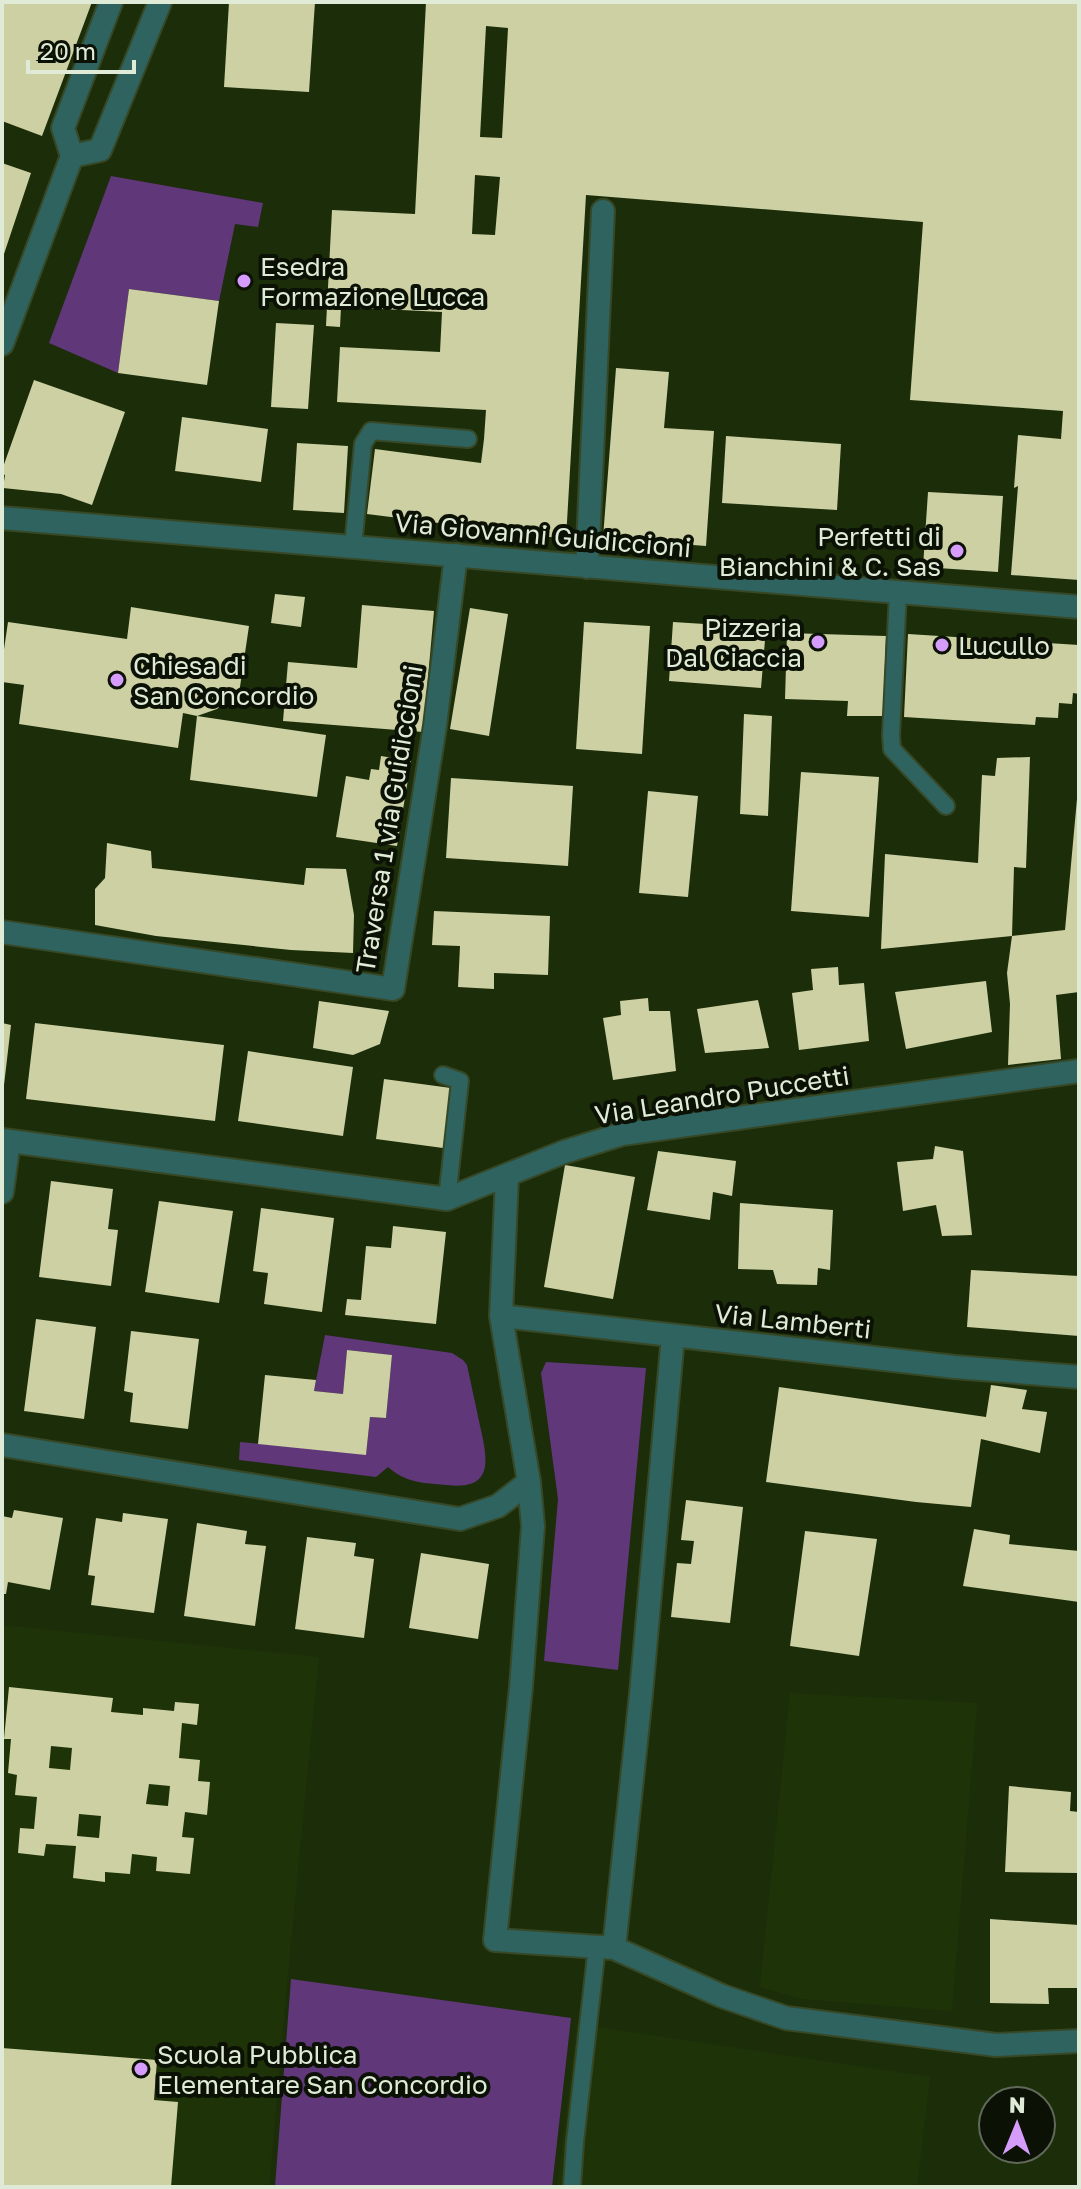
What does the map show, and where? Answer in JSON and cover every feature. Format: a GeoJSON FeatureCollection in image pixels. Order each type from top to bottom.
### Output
{"type":"FeatureCollection","features":[{"type":"Feature","properties":{"kind":"street"},"geometry":{"type":"LineString","coordinates":[[2,344],[72,156],[63,128],[111,2]]}},
{"type":"Feature","properties":{"kind":"street"},"geometry":{"type":"LineString","coordinates":[[72,156],[100,150],[160,2]]}},
{"type":"Feature","properties":{"kind":"street"},"geometry":{"type":"LineString","coordinates":[[587,567],[603,211]]}},
{"type":"Feature","properties":{"kind":"street","name":"Via Giovanni Guidiccioni"},"geometry":{"type":"LineString","coordinates":[[2,518],[1079,607]]}},
{"type":"Feature","properties":{"kind":"street","name":"Traversa 1 via Guidiccioni"},"geometry":{"type":"LineString","coordinates":[[2,932],[393,989],[435,726],[456,555]]}},
{"type":"Feature","properties":{"kind":"street","name":"Via Leandro Puccetti"},"geometry":{"type":"LineString","coordinates":[[6,1140],[447,1199],[564,1152],[622,1134],[1079,1071]]}},
{"type":"Feature","properties":{"kind":"street"},"geometry":{"type":"LineString","coordinates":[[2,1192],[6,1140]]}},
{"type":"Feature","properties":{"kind":"street"},"geometry":{"type":"LineString","coordinates":[[507,1176],[501,1316],[529,1482],[533,1526],[521,1687],[495,1940],[606,1947],[722,1996],[786,2018],[996,2045],[1079,2041]]}},
{"type":"Feature","properties":{"kind":"street","name":"Via Lamberti"},"geometry":{"type":"LineString","coordinates":[[501,1316],[955,1367],[1079,1377]]}},
{"type":"Feature","properties":{"kind":"street"},"geometry":{"type":"LineString","coordinates":[[606,1947],[641,1694],[673,1336]]}},
{"type":"Feature","properties":{"kind":"street"},"geometry":{"type":"LineString","coordinates":[[2,1445],[460,1519],[498,1506],[529,1482]]}},
{"type":"Feature","properties":{"kind":"lane"},"geometry":{"type":"LineString","coordinates":[[353,547],[363,444],[371,431],[468,439]]}},
{"type":"Feature","properties":{"kind":"lane"},"geometry":{"type":"LineString","coordinates":[[898,593],[892,749],[946,806]]}},
{"type":"Feature","properties":{"kind":"lane"},"geometry":{"type":"LineString","coordinates":[[443,1075],[460,1081],[447,1199]]}},
{"type":"Feature","properties":{"kind":"lane"},"geometry":{"type":"LineString","coordinates":[[572,2187],[606,1947]]}},
{"type":"Feature","properties":{"kind":"shaded area"},"geometry":{"type":"Polygon","coordinates":[[[111,176],[263,203],[258,227],[235,224],[219,301],[129,289],[118,373],[49,343],[111,176]]]}},
{"type":"Feature","properties":{"kind":"shaded area"},"geometry":{"type":"Polygon","coordinates":[[[325,1335],[452,1353],[463,1360],[467,1365],[484,1446],[485,1468],[481,1476],[463,1485],[447,1485],[408,1479],[388,1467],[376,1477],[239,1460],[240,1442],[366,1454],[370,1417],[386,1418],[392,1355],[347,1350],[343,1394],[314,1391],[325,1335]]]}},
{"type":"Feature","properties":{"kind":"shaded area"},"geometry":{"type":"Polygon","coordinates":[[[546,1362],[646,1368],[618,1670],[544,1661],[558,1499],[541,1373],[546,1362]]]}},
{"type":"Feature","properties":{"kind":"shaded area"},"geometry":{"type":"Polygon","coordinates":[[[2,1625],[319,1657],[269,2187],[2,2187],[2,1625]]]}},
{"type":"Feature","properties":{"kind":"shaded area"},"geometry":{"type":"Polygon","coordinates":[[[790,1693],[977,1703],[952,2011],[802,1999],[760,1987],[790,1693]]]}},
{"type":"Feature","properties":{"kind":"shaded area"},"geometry":{"type":"Polygon","coordinates":[[[291,1979],[571,2018],[552,2187],[275,2187],[291,1979]]]}},
{"type":"Feature","properties":{"kind":"shaded area"},"geometry":{"type":"Polygon","coordinates":[[[577,2024],[930,2077],[917,2187],[557,2187],[577,2024]]]}},
{"type":"Feature","properties":{"kind":"building"},"geometry":{"type":"Polygon","coordinates":[[[2,2],[92,2],[42,136],[2,121],[2,2]]]}},
{"type":"Feature","properties":{"kind":"building"},"geometry":{"type":"Polygon","coordinates":[[[229,2],[315,2],[309,92],[224,87],[229,2]]]}},
{"type":"Feature","properties":{"kind":"building"},"geometry":{"type":"Polygon","coordinates":[[[426,2],[1079,2],[1079,580],[1011,575],[1018,486],[1014,488],[1018,435],[1061,439],[1063,411],[910,400],[923,222],[586,195],[566,539],[367,514],[375,449],[481,463],[486,410],[337,402],[340,347],[440,352],[442,312],[341,307],[340,327],[326,326],[332,210],[415,214],[426,2]],[[486,26],[480,137],[502,138],[508,28],[486,26]],[[475,175],[472,234],[495,235],[500,177],[475,175]]]}},
{"type":"Feature","properties":{"kind":"building"},"geometry":{"type":"Polygon","coordinates":[[[2,163],[31,173],[3,257],[2,257],[2,163]]]}},
{"type":"Feature","properties":{"kind":"building"},"geometry":{"type":"Polygon","coordinates":[[[129,289],[219,301],[207,385],[118,373],[129,289]]]}},
{"type":"Feature","properties":{"kind":"building"},"geometry":{"type":"Polygon","coordinates":[[[276,323],[314,325],[308,409],[271,407],[276,323]]]}},
{"type":"Feature","properties":{"kind":"building"},"geometry":{"type":"Polygon","coordinates":[[[616,368],[669,372],[664,428],[714,431],[706,546],[603,538],[616,368]]]}},
{"type":"Feature","properties":{"kind":"building"},"geometry":{"type":"Polygon","coordinates":[[[34,380],[125,412],[92,505],[61,494],[3,488],[5,475],[2,470],[34,380]]]}},
{"type":"Feature","properties":{"kind":"building"},"geometry":{"type":"Polygon","coordinates":[[[182,417],[268,429],[261,482],[175,471],[182,417]]]}},
{"type":"Feature","properties":{"kind":"building"},"geometry":{"type":"Polygon","coordinates":[[[726,436],[841,444],[837,510],[722,503],[726,436]]]}},
{"type":"Feature","properties":{"kind":"building"},"geometry":{"type":"Polygon","coordinates":[[[297,443],[348,446],[344,513],[293,510],[297,443]]]}},
{"type":"Feature","properties":{"kind":"building"},"geometry":{"type":"Polygon","coordinates":[[[928,492],[1003,496],[998,572],[923,567],[928,492]]]}},
{"type":"Feature","properties":{"kind":"building"},"geometry":{"type":"Polygon","coordinates":[[[275,594],[305,597],[301,627],[271,623],[275,594]]]}},
{"type":"Feature","properties":{"kind":"building"},"geometry":{"type":"Polygon","coordinates":[[[362,605],[434,611],[423,732],[283,721],[288,662],[357,668],[362,605]]]}},
{"type":"Feature","properties":{"kind":"building","name":"Chiesa di San Concordio"},"geometry":{"type":"Polygon","coordinates":[[[131,607],[249,626],[237,707],[226,701],[217,709],[197,716],[183,713],[178,748],[19,724],[24,685],[2,682],[8,622],[127,639],[131,607]]]}},
{"type":"Feature","properties":{"kind":"building"},"geometry":{"type":"Polygon","coordinates":[[[470,608],[508,614],[489,736],[450,729],[470,608]]]}},
{"type":"Feature","properties":{"kind":"building"},"geometry":{"type":"Polygon","coordinates":[[[584,622],[650,626],[642,754],[576,749],[584,622]]]}},
{"type":"Feature","properties":{"kind":"building"},"geometry":{"type":"Polygon","coordinates":[[[673,622],[766,628],[761,688],[669,681],[673,622]]]}},
{"type":"Feature","properties":{"kind":"building"},"geometry":{"type":"Polygon","coordinates":[[[787,633],[886,636],[883,716],[847,716],[848,701],[785,699],[787,633]]]}},
{"type":"Feature","properties":{"kind":"building"},"geometry":{"type":"Polygon","coordinates":[[[908,634],[1079,645],[1079,694],[1073,693],[1072,704],[1059,703],[1058,718],[1036,717],[1035,725],[904,717],[908,634]]]}},
{"type":"Feature","properties":{"kind":"building"},"geometry":{"type":"Polygon","coordinates":[[[744,714],[772,716],[768,816],[740,814],[744,714]]]}},
{"type":"Feature","properties":{"kind":"building"},"geometry":{"type":"Polygon","coordinates":[[[197,716],[326,735],[317,797],[190,780],[197,716]]]}},
{"type":"Feature","properties":{"kind":"building"},"geometry":{"type":"Polygon","coordinates":[[[381,756],[411,761],[397,846],[336,837],[346,776],[369,780],[371,769],[379,770],[381,756]]]}},
{"type":"Feature","properties":{"kind":"building"},"geometry":{"type":"Polygon","coordinates":[[[1030,757],[1026,868],[1014,867],[1012,936],[881,949],[885,854],[978,863],[982,775],[995,776],[997,758],[1030,757]]]}},
{"type":"Feature","properties":{"kind":"building"},"geometry":{"type":"Polygon","coordinates":[[[801,772],[879,777],[869,917],[791,911],[801,772]]]}},
{"type":"Feature","properties":{"kind":"building"},"geometry":{"type":"Polygon","coordinates":[[[451,778],[573,786],[568,866],[446,858],[451,778]]]}},
{"type":"Feature","properties":{"kind":"building"},"geometry":{"type":"Polygon","coordinates":[[[648,791],[698,796],[688,897],[639,893],[648,791]]]}},
{"type":"Feature","properties":{"kind":"building"},"geometry":{"type":"Polygon","coordinates":[[[1077,799],[1079,992],[1056,995],[1061,1059],[1008,1065],[1010,1004],[1007,973],[1012,936],[1065,930],[1077,799]]]}},
{"type":"Feature","properties":{"kind":"building"},"geometry":{"type":"Polygon","coordinates":[[[107,843],[151,851],[152,868],[304,885],[306,868],[346,869],[354,915],[353,953],[156,936],[95,925],[95,889],[105,878],[107,843]]]}},
{"type":"Feature","properties":{"kind":"building"},"geometry":{"type":"Polygon","coordinates":[[[434,911],[550,916],[548,975],[494,973],[494,989],[458,987],[460,946],[432,945],[434,911]]]}},
{"type":"Feature","properties":{"kind":"building"},"geometry":{"type":"Polygon","coordinates":[[[838,967],[839,985],[864,983],[869,1041],[799,1050],[792,993],[813,990],[811,969],[838,967]]]}},
{"type":"Feature","properties":{"kind":"building"},"geometry":{"type":"Polygon","coordinates":[[[986,981],[992,1032],[906,1049],[895,992],[986,981]]]}},
{"type":"Feature","properties":{"kind":"building"},"geometry":{"type":"Polygon","coordinates":[[[648,998],[649,1011],[670,1011],[676,1071],[613,1080],[603,1018],[621,1015],[620,1001],[648,998]]]}},
{"type":"Feature","properties":{"kind":"building"},"geometry":{"type":"Polygon","coordinates":[[[758,1000],[769,1048],[705,1053],[697,1009],[758,1000]]]}},
{"type":"Feature","properties":{"kind":"building"},"geometry":{"type":"Polygon","coordinates":[[[319,1001],[389,1011],[380,1044],[353,1055],[313,1048],[319,1001]]]}},
{"type":"Feature","properties":{"kind":"building"},"geometry":{"type":"Polygon","coordinates":[[[2,1023],[11,1025],[4,1085],[2,1085],[2,1023]]]}},
{"type":"Feature","properties":{"kind":"building"},"geometry":{"type":"Polygon","coordinates":[[[35,1023],[224,1045],[215,1121],[26,1099],[35,1023]]]}},
{"type":"Feature","properties":{"kind":"building"},"geometry":{"type":"Polygon","coordinates":[[[248,1051],[353,1067],[343,1136],[238,1121],[248,1051]]]}},
{"type":"Feature","properties":{"kind":"building"},"geometry":{"type":"Polygon","coordinates":[[[384,1079],[451,1088],[443,1148],[376,1139],[384,1079]]]}},
{"type":"Feature","properties":{"kind":"building"},"geometry":{"type":"Polygon","coordinates":[[[935,1146],[963,1151],[972,1235],[942,1236],[936,1205],[903,1211],[897,1162],[933,1159],[935,1146]]]}},
{"type":"Feature","properties":{"kind":"building"},"geometry":{"type":"Polygon","coordinates":[[[658,1151],[736,1161],[732,1196],[713,1192],[710,1220],[647,1210],[658,1151]]]}},
{"type":"Feature","properties":{"kind":"building"},"geometry":{"type":"Polygon","coordinates":[[[565,1165],[635,1177],[613,1299],[544,1287],[565,1165]]]}},
{"type":"Feature","properties":{"kind":"building"},"geometry":{"type":"Polygon","coordinates":[[[51,1181],[113,1189],[108,1229],[118,1230],[111,1286],[39,1277],[51,1181]]]}},
{"type":"Feature","properties":{"kind":"building"},"geometry":{"type":"Polygon","coordinates":[[[159,1201],[233,1211],[219,1303],[145,1292],[159,1201]]]}},
{"type":"Feature","properties":{"kind":"building"},"geometry":{"type":"Polygon","coordinates":[[[740,1203],[833,1210],[830,1270],[818,1268],[817,1285],[777,1284],[773,1270],[738,1269],[740,1203]]]}},
{"type":"Feature","properties":{"kind":"building"},"geometry":{"type":"Polygon","coordinates":[[[261,1208],[334,1218],[322,1312],[264,1304],[268,1273],[253,1271],[261,1208]]]}},
{"type":"Feature","properties":{"kind":"building"},"geometry":{"type":"Polygon","coordinates":[[[393,1226],[446,1232],[436,1324],[345,1315],[347,1299],[361,1300],[366,1246],[391,1248],[393,1226]]]}},
{"type":"Feature","properties":{"kind":"building"},"geometry":{"type":"Polygon","coordinates":[[[971,1270],[1079,1276],[1079,1336],[967,1327],[971,1270]]]}},
{"type":"Feature","properties":{"kind":"building"},"geometry":{"type":"Polygon","coordinates":[[[36,1319],[96,1327],[84,1419],[24,1411],[36,1319]]]}},
{"type":"Feature","properties":{"kind":"building"},"geometry":{"type":"Polygon","coordinates":[[[131,1331],[199,1339],[188,1429],[130,1422],[133,1393],[124,1391],[131,1331]]]}},
{"type":"Feature","properties":{"kind":"building"},"geometry":{"type":"Polygon","coordinates":[[[347,1350],[392,1355],[386,1418],[370,1417],[366,1455],[258,1444],[265,1375],[316,1380],[314,1391],[343,1394],[347,1350]]]}},
{"type":"Feature","properties":{"kind":"building"},"geometry":{"type":"Polygon","coordinates":[[[991,1385],[1027,1390],[1022,1409],[1047,1412],[1040,1453],[981,1439],[971,1507],[766,1482],[779,1387],[986,1417],[991,1385]]]}},
{"type":"Feature","properties":{"kind":"building"},"geometry":{"type":"Polygon","coordinates":[[[686,1500],[743,1507],[730,1623],[671,1617],[677,1563],[691,1564],[694,1541],[681,1540],[686,1500]]]}},
{"type":"Feature","properties":{"kind":"building"},"geometry":{"type":"Polygon","coordinates":[[[14,1510],[63,1518],[50,1590],[8,1582],[6,1594],[2,1594],[2,1516],[12,1518],[14,1510]]]}},
{"type":"Feature","properties":{"kind":"building"},"geometry":{"type":"Polygon","coordinates":[[[123,1513],[168,1519],[154,1613],[91,1605],[95,1576],[88,1575],[96,1518],[122,1522],[123,1513]]]}},
{"type":"Feature","properties":{"kind":"building"},"geometry":{"type":"Polygon","coordinates":[[[197,1523],[247,1531],[245,1544],[266,1546],[255,1626],[184,1616],[197,1523]]]}},
{"type":"Feature","properties":{"kind":"building"},"geometry":{"type":"Polygon","coordinates":[[[974,1529],[1010,1535],[1009,1544],[1079,1551],[1079,1602],[963,1586],[974,1529]]]}},
{"type":"Feature","properties":{"kind":"building"},"geometry":{"type":"Polygon","coordinates":[[[805,1531],[877,1539],[859,1656],[790,1646],[805,1531]]]}},
{"type":"Feature","properties":{"kind":"building"},"geometry":{"type":"Polygon","coordinates":[[[307,1537],[356,1543],[354,1556],[374,1559],[364,1638],[295,1629],[307,1537]]]}},
{"type":"Feature","properties":{"kind":"building"},"geometry":{"type":"Polygon","coordinates":[[[421,1553],[489,1564],[478,1639],[409,1628],[421,1553]]]}},
{"type":"Feature","properties":{"kind":"building"},"geometry":{"type":"Polygon","coordinates":[[[9,1687],[113,1698],[111,1712],[143,1715],[143,1708],[174,1711],[175,1702],[199,1704],[197,1725],[182,1723],[179,1758],[200,1760],[198,1781],[210,1782],[207,1815],[185,1812],[182,1837],[194,1838],[190,1874],[156,1871],[157,1857],[132,1854],[130,1874],[105,1872],[105,1882],[73,1878],[76,1846],[46,1844],[44,1856],[18,1853],[20,1828],[34,1829],[37,1797],[15,1795],[17,1775],[8,1773],[11,1739],[4,1739],[9,1687]],[[51,1746],[49,1768],[70,1770],[72,1748],[51,1746]],[[149,1784],[146,1804],[168,1806],[170,1786],[149,1784]],[[79,1814],[77,1836],[99,1838],[101,1816],[79,1814]]]}},
{"type":"Feature","properties":{"kind":"building"},"geometry":{"type":"Polygon","coordinates":[[[1009,1786],[1071,1792],[1070,1811],[1079,1812],[1079,1873],[1005,1872],[1009,1786]]]}},
{"type":"Feature","properties":{"kind":"building"},"geometry":{"type":"Polygon","coordinates":[[[990,1919],[1079,1925],[1079,1988],[1048,1988],[1049,2004],[990,2003],[990,1919]]]}},
{"type":"Feature","properties":{"kind":"building"},"geometry":{"type":"Polygon","coordinates":[[[2,2048],[157,2060],[154,2100],[178,2102],[171,2187],[2,2187],[2,2048]]]}},
{"type":"Feature","properties":{"kind":"place","name":"Esedra Formazione Lucca"},"geometry":{"type":"Point","coordinates":[244,281]}},
{"type":"Feature","properties":{"kind":"place","name":"Perfetti di Bianchini & C. Sas"},"geometry":{"type":"Point","coordinates":[957,551]}},
{"type":"Feature","properties":{"kind":"place","name":"Pizzeria Dal Ciaccia"},"geometry":{"type":"Point","coordinates":[818,642]}},
{"type":"Feature","properties":{"kind":"place","name":"Lucullo"},"geometry":{"type":"Point","coordinates":[942,645]}},
{"type":"Feature","properties":{"kind":"place","name":"Chiesa di San Concordio"},"geometry":{"type":"Point","coordinates":[117,680]}},
{"type":"Feature","properties":{"kind":"place","name":"Scuola Pubblica Elementare San Concordio"},"geometry":{"type":"Point","coordinates":[141,2069]}}]}
